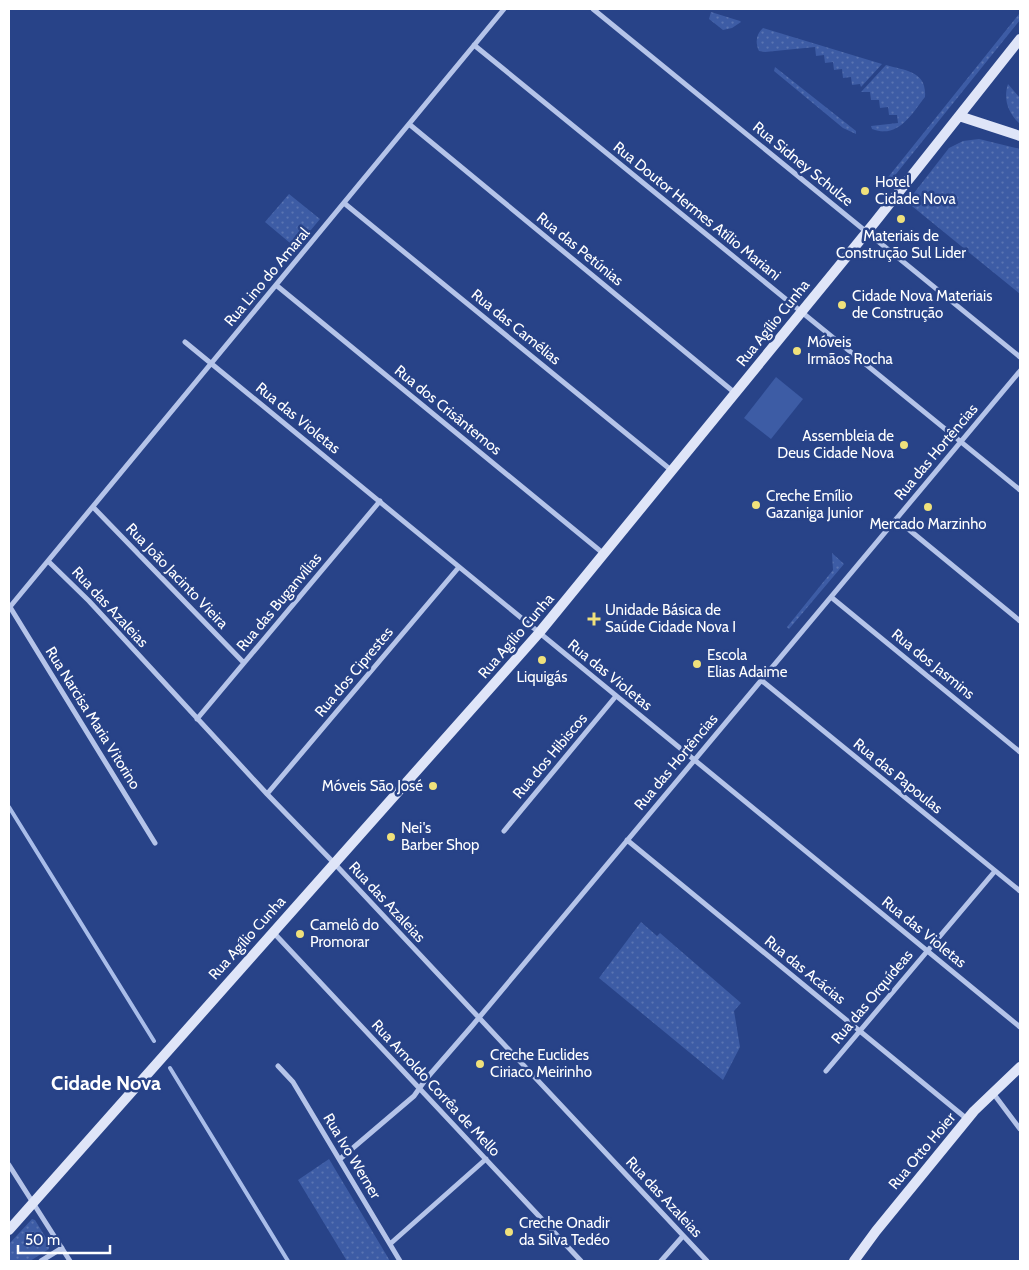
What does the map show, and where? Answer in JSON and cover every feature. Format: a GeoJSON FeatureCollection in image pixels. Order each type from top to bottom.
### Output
{"type":"FeatureCollection","features":[{"type":"Feature","properties":{"kind":"main road","name":"Rua Agílio Cunha"},"geometry":{"type":"LineString","coordinates":[[9,1230],[539,634],[736,393],[1020,39]]}},
{"type":"Feature","properties":{"kind":"main road"},"geometry":{"type":"LineString","coordinates":[[959,116],[1020,136]]}},
{"type":"Feature","properties":{"kind":"main road","name":"Rua Otto Hoier"},"geometry":{"type":"LineString","coordinates":[[854,1261],[876,1231],[967,1120],[1020,1067]]}},
{"type":"Feature","properties":{"kind":"street","name":"Rua Lino do Amaral"},"geometry":{"type":"LineString","coordinates":[[9,607],[504,9]]}},
{"type":"Feature","properties":{"kind":"street","name":"Rua Sidney Schulze"},"geometry":{"type":"LineString","coordinates":[[593,9],[1020,357]]}},
{"type":"Feature","properties":{"kind":"street","name":"Rua Doutor Hermes Atílio Mariani"},"geometry":{"type":"LineString","coordinates":[[474,45],[1020,490]]}},
{"type":"Feature","properties":{"kind":"street","name":"Rua das Petúnias"},"geometry":{"type":"LineString","coordinates":[[409,124],[736,393]]}},
{"type":"Feature","properties":{"kind":"street","name":"Rua das Camélias"},"geometry":{"type":"LineString","coordinates":[[344,203],[672,471]]}},
{"type":"Feature","properties":{"kind":"street","name":"Rua dos Crisântemos"},"geometry":{"type":"LineString","coordinates":[[276,285],[604,554]]}},
{"type":"Feature","properties":{"kind":"street","name":"Rua das Violetas"},"geometry":{"type":"LineString","coordinates":[[186,342],[539,634],[1020,1027]]}},
{"type":"Feature","properties":{"kind":"street","name":"Rua das Hortências"},"geometry":{"type":"LineString","coordinates":[[340,1159],[414,1096],[1020,371]]}},
{"type":"Feature","properties":{"kind":"street","name":"Rua das Buganvílias"},"geometry":{"type":"LineString","coordinates":[[197,719],[380,501]]}},
{"type":"Feature","properties":{"kind":"street","name":"Rua João Jacinto Vieira"},"geometry":{"type":"LineString","coordinates":[[93,507],[244,663]]}},
{"type":"Feature","properties":{"kind":"street"},"geometry":{"type":"LineString","coordinates":[[896,519],[1020,621]]}},
{"type":"Feature","properties":{"kind":"street","name":"Rua das Azaleias"},"geometry":{"type":"LineString","coordinates":[[48,561],[89,601],[267,794],[707,1261]]}},
{"type":"Feature","properties":{"kind":"street","name":"Rua dos Ciprestes"},"geometry":{"type":"LineString","coordinates":[[267,794],[459,567]]}},
{"type":"Feature","properties":{"kind":"street","name":"Rua dos Jasmins"},"geometry":{"type":"LineString","coordinates":[[831,597],[1020,752]]}},
{"type":"Feature","properties":{"kind":"street","name":"Rua Narcisa Maria Vitorino"},"geometry":{"type":"LineString","coordinates":[[9,607],[155,843]]}},
{"type":"Feature","properties":{"kind":"street","name":"Rua das Papoulas"},"geometry":{"type":"LineString","coordinates":[[761,680],[1020,891]]}},
{"type":"Feature","properties":{"kind":"street","name":"Rua dos Hibiscos"},"geometry":{"type":"LineString","coordinates":[[504,831],[616,696]]}},
{"type":"Feature","properties":{"kind":"street","name":"Rua das Acácias"},"geometry":{"type":"LineString","coordinates":[[627,840],[967,1120]]}},
{"type":"Feature","properties":{"kind":"street","name":"Rua das Orquídeas"},"geometry":{"type":"LineString","coordinates":[[826,1071],[995,871]]}},
{"type":"Feature","properties":{"kind":"street","name":"Rua Arnoldo Corrêa de Mello"},"geometry":{"type":"LineString","coordinates":[[273,932],[581,1261]]}},
{"type":"Feature","properties":{"kind":"street","name":"Rua Ivo Werner"},"geometry":{"type":"LineString","coordinates":[[278,1066],[293,1082],[400,1261]]}},
{"type":"Feature","properties":{"kind":"street"},"geometry":{"type":"LineString","coordinates":[[992,1093],[1020,1129]]}},
{"type":"Feature","properties":{"kind":"street"},"geometry":{"type":"LineString","coordinates":[[390,1244],[486,1159]]}},
{"type":"Feature","properties":{"kind":"street"},"geometry":{"type":"LineString","coordinates":[[9,1165],[70,1261]]}},
{"type":"Feature","properties":{"kind":"street"},"geometry":{"type":"LineString","coordinates":[[661,1261],[683,1236]]}},
{"type":"Feature","properties":{"kind":"street"},"geometry":{"type":"LineString","coordinates":[[41,1261],[62,1248]]}},
{"type":"Feature","properties":{"kind":"shaded area"},"geometry":{"type":"Polygon","coordinates":[[[711,12],[741,22],[732,28],[723,30],[709,19],[711,12]]]}},
{"type":"Feature","properties":{"kind":"shaded area"},"geometry":{"type":"Polygon","coordinates":[[[1019,14],[1020,20],[888,184],[885,181],[1019,14]]]}},
{"type":"Feature","properties":{"kind":"shaded area"},"geometry":{"type":"Polygon","coordinates":[[[763,28],[882,64],[861,87],[860,84],[852,85],[851,77],[843,78],[842,69],[834,70],[833,62],[825,63],[824,55],[816,56],[815,47],[759,51],[757,39],[763,28]]]}},
{"type":"Feature","properties":{"kind":"shaded area"},"geometry":{"type":"Polygon","coordinates":[[[886,65],[908,71],[919,77],[925,88],[925,97],[903,124],[889,131],[881,131],[872,129],[871,126],[898,123],[897,115],[889,115],[888,107],[880,108],[879,100],[871,100],[870,92],[861,92],[886,65]]]}},
{"type":"Feature","properties":{"kind":"shaded area"},"geometry":{"type":"Polygon","coordinates":[[[775,67],[856,131],[856,134],[843,128],[774,71],[775,67]]]}},
{"type":"Feature","properties":{"kind":"shaded area"},"geometry":{"type":"Polygon","coordinates":[[[1008,84],[1020,98],[1020,124],[1012,115],[1006,100],[1008,84]]]}},
{"type":"Feature","properties":{"kind":"shaded area"},"geometry":{"type":"Polygon","coordinates":[[[979,139],[1020,149],[1020,294],[907,202],[949,148],[963,141],[979,139]]]}},
{"type":"Feature","properties":{"kind":"shaded area"},"geometry":{"type":"Polygon","coordinates":[[[289,194],[320,219],[296,248],[265,222],[289,194]]]}},
{"type":"Feature","properties":{"kind":"shaded area"},"geometry":{"type":"Polygon","coordinates":[[[776,377],[803,399],[771,439],[744,418],[776,377]]]}},
{"type":"Feature","properties":{"kind":"shaded area"},"geometry":{"type":"Polygon","coordinates":[[[832,553],[844,564],[789,629],[787,627],[833,570],[832,553]]]}},
{"type":"Feature","properties":{"kind":"shaded area"},"geometry":{"type":"Polygon","coordinates":[[[641,922],[657,936],[660,933],[741,1003],[734,1011],[740,1047],[723,1080],[599,978],[641,922]]]}},
{"type":"Feature","properties":{"kind":"shaded area"},"geometry":{"type":"Polygon","coordinates":[[[329,1159],[390,1261],[347,1261],[298,1180],[329,1159]]]}},
{"type":"Feature","properties":{"kind":"shaded area"},"geometry":{"type":"Polygon","coordinates":[[[32,1219],[35,1220],[49,1243],[49,1249],[30,1261],[9,1261],[9,1244],[32,1219]]]}},
{"type":"Feature","properties":{"kind":"waterway"},"geometry":{"type":"LineString","coordinates":[[9,807],[154,1041]]}},
{"type":"Feature","properties":{"kind":"waterway"},"geometry":{"type":"LineString","coordinates":[[170,1068],[288,1261]]}},
{"type":"Feature","properties":{"kind":"place","name":"Hotel Cidade Nova"},"geometry":{"type":"Point","coordinates":[865,191]}},
{"type":"Feature","properties":{"kind":"place","name":"Materiais de Construção Sul Lider"},"geometry":{"type":"Point","coordinates":[901,219]}},
{"type":"Feature","properties":{"kind":"place","name":"Cidade Nova Materiais de Construção"},"geometry":{"type":"Point","coordinates":[842,305]}},
{"type":"Feature","properties":{"kind":"place","name":"Móveis Irmãos Rocha"},"geometry":{"type":"Point","coordinates":[797,351]}},
{"type":"Feature","properties":{"kind":"place","name":"Assembleia de Deus Cidade Nova"},"geometry":{"type":"Point","coordinates":[904,445]}},
{"type":"Feature","properties":{"kind":"place","name":"Creche Emílio Gazaniga Junior"},"geometry":{"type":"Point","coordinates":[756,505]}},
{"type":"Feature","properties":{"kind":"place","name":"Mercado Marzinho"},"geometry":{"type":"Point","coordinates":[928,507]}},
{"type":"Feature","properties":{"kind":"place","name":"Unidade Básica de Saúde Cidade Nova I"},"geometry":{"type":"Point","coordinates":[594,619]}},
{"type":"Feature","properties":{"kind":"place","name":"Liquigás"},"geometry":{"type":"Point","coordinates":[542,660]}},
{"type":"Feature","properties":{"kind":"place","name":"Escola Elias Adaime"},"geometry":{"type":"Point","coordinates":[697,664]}},
{"type":"Feature","properties":{"kind":"place","name":"Móveis São José"},"geometry":{"type":"Point","coordinates":[433,786]}},
{"type":"Feature","properties":{"kind":"place","name":"Nei's Barber Shop"},"geometry":{"type":"Point","coordinates":[391,837]}},
{"type":"Feature","properties":{"kind":"place","name":"Camelô do Promorar"},"geometry":{"type":"Point","coordinates":[300,934]}},
{"type":"Feature","properties":{"kind":"place","name":"Creche Euclides Ciriaco Meirinho"},"geometry":{"type":"Point","coordinates":[480,1064]}},
{"type":"Feature","properties":{"kind":"place","name":"Creche Onadir da Silva Tedéo"},"geometry":{"type":"Point","coordinates":[509,1232]}},
{"type":"Feature","properties":{"kind":"district","name":"Cidade Nova"},"geometry":{"type":"Point","coordinates":[106,1083]}}]}
